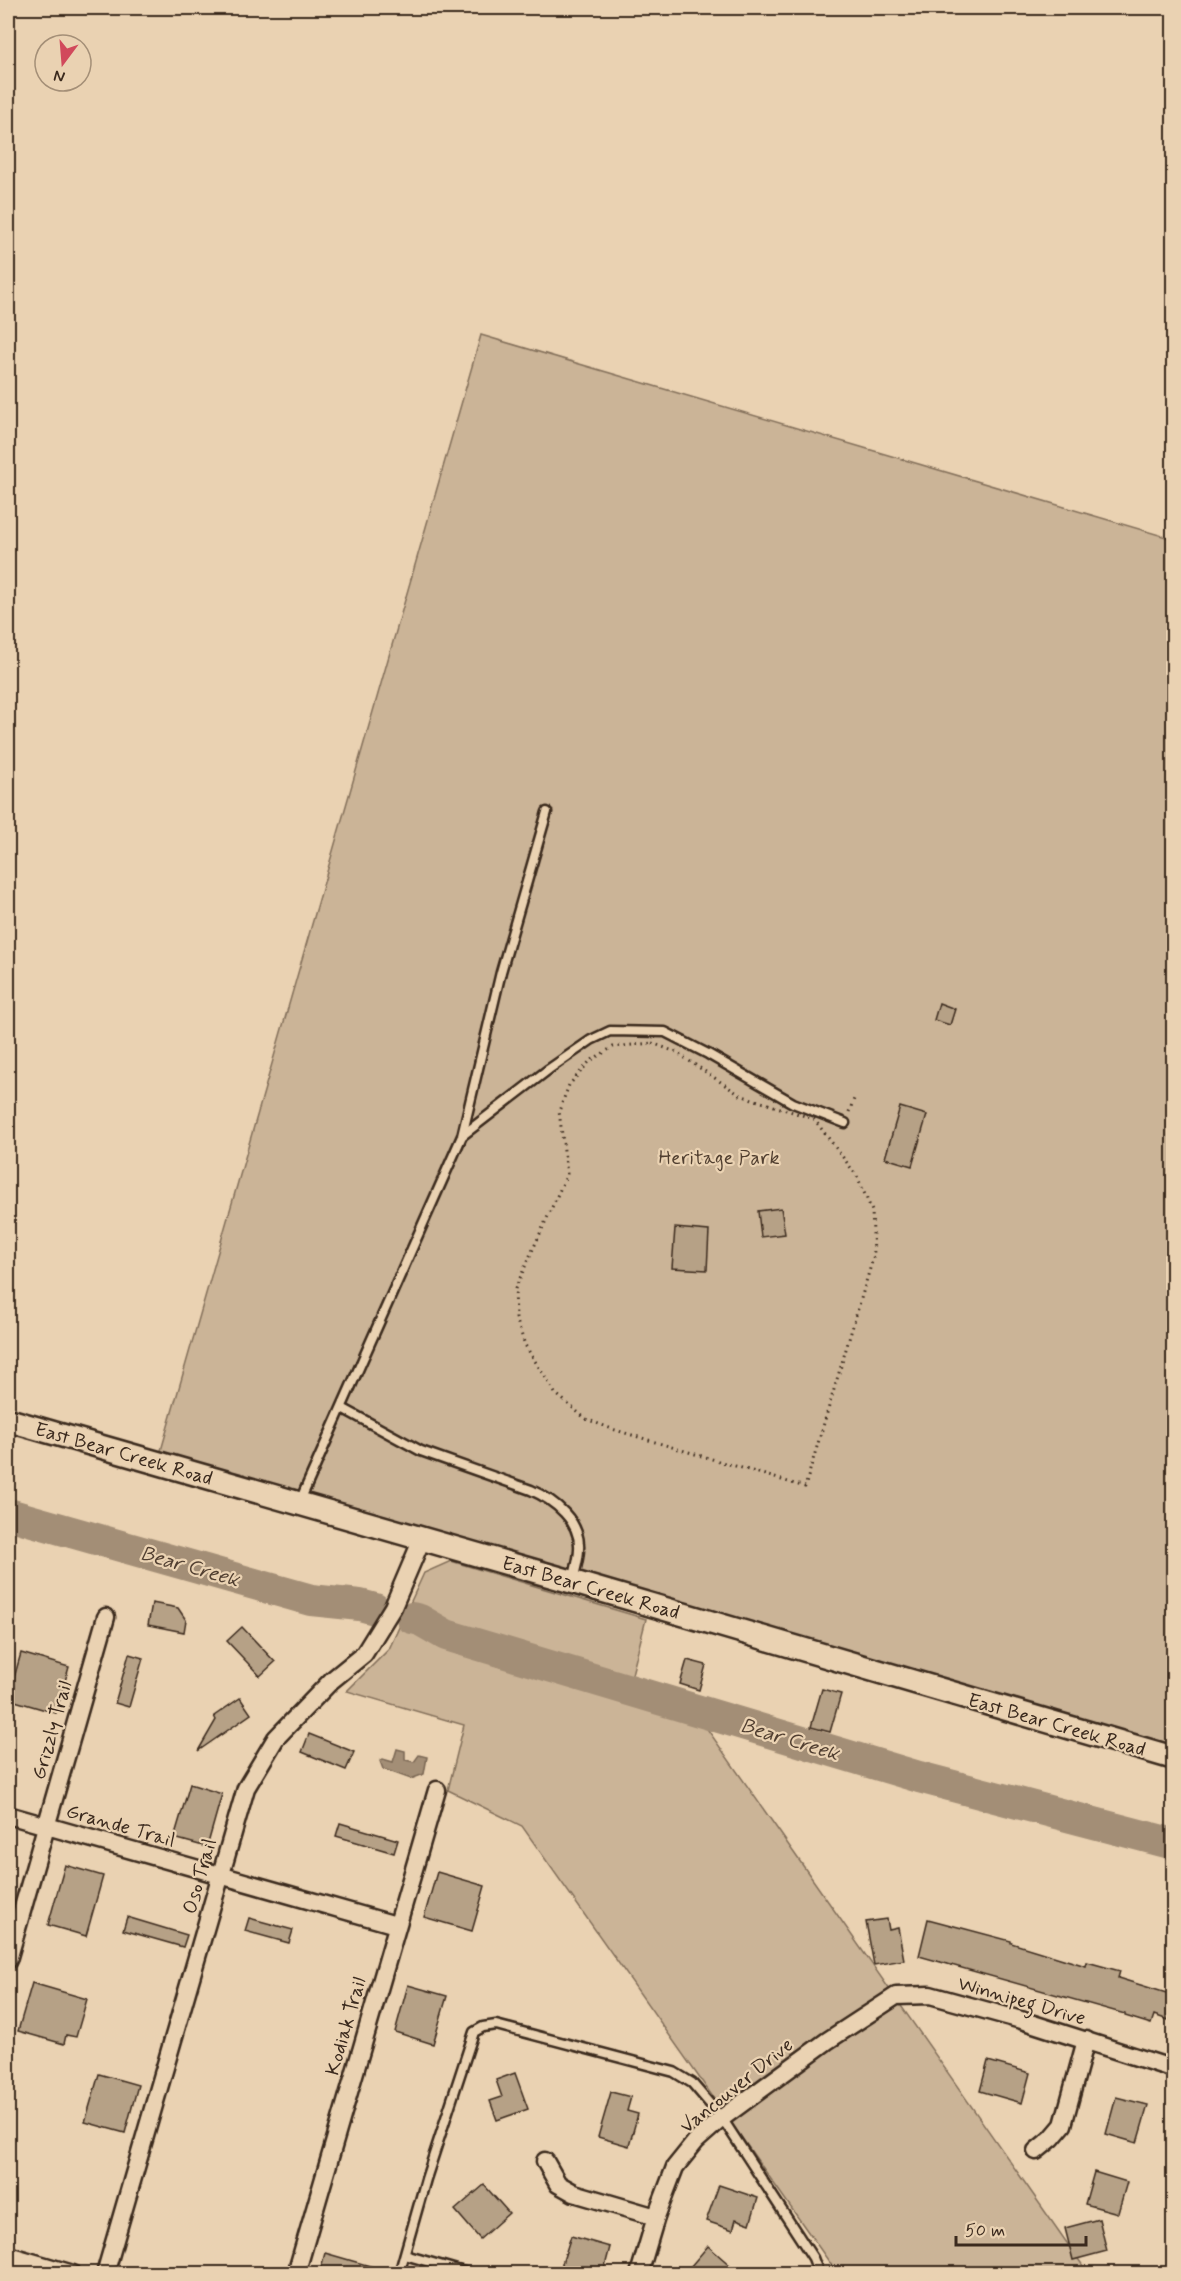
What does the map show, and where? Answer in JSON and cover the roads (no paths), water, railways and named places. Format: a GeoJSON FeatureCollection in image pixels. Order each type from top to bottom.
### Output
{"type":"FeatureCollection","features":[{"type":"Feature","properties":{"kind":"main road","name":"East Bear Creek Road"},"geometry":{"type":"LineString","coordinates":[[8,1420],[573,1582],[1173,1758]]}},
{"type":"Feature","properties":{"kind":"street","name":"Oso Trail"},"geometry":{"type":"LineString","coordinates":[[105,2274],[246,1788],[276,1738],[332,1680],[364,1653],[393,1607],[422,1539]]}},
{"type":"Feature","properties":{"kind":"street","name":"Grizzly Trail"},"geometry":{"type":"LineString","coordinates":[[8,1960],[106,1617]]}},
{"type":"Feature","properties":{"kind":"street","name":"Kodiak Trail"},"geometry":{"type":"LineString","coordinates":[[296,2274],[437,1790]]}},
{"type":"Feature","properties":{"kind":"street","name":"Grande Trail"},"geometry":{"type":"LineString","coordinates":[[8,1815],[396,1925]]}},
{"type":"Feature","properties":{"kind":"street","name":"Winnipeg Drive"},"geometry":{"type":"LineString","coordinates":[[861,2018],[896,1996],[930,1995],[1021,2019],[1173,2069]]}},
{"type":"Feature","properties":{"kind":"street","name":"Vancouver Drive"},"geometry":{"type":"LineString","coordinates":[[639,2274],[656,2217],[675,2167],[696,2140],[722,2118],[861,2018]]}},
{"type":"Feature","properties":{"kind":"street"},"geometry":{"type":"LineString","coordinates":[[1036,2151],[1063,2126],[1086,2040]]}},
{"type":"Feature","properties":{"kind":"street"},"geometry":{"type":"LineString","coordinates":[[545,2161],[558,2184],[574,2193],[656,2217]]}},
{"type":"Feature","properties":{"kind":"street"},"geometry":{"type":"LineString","coordinates":[[8,2255],[73,2274]]}},
{"type":"Feature","properties":{"kind":"lane"},"geometry":{"type":"LineString","coordinates":[[298,1503],[462,1136],[501,972],[547,812]]}},
{"type":"Feature","properties":{"kind":"lane"},"geometry":{"type":"LineString","coordinates":[[462,1136],[549,1068],[591,1040],[610,1031],[665,1032],[793,1102],[844,1123]]}},
{"type":"Feature","properties":{"kind":"lane"},"geometry":{"type":"LineString","coordinates":[[342,1408],[421,1451],[531,1490],[559,1506],[570,1520],[580,1547],[573,1582]]}},
{"type":"Feature","properties":{"kind":"lane"},"geometry":{"type":"LineString","coordinates":[[399,2274],[426,2179],[474,2032],[483,2027],[495,2025],[674,2072],[692,2083],[722,2118],[813,2258],[819,2274]]}},
{"type":"Feature","properties":{"kind":"lane"},"geometry":{"type":"LineString","coordinates":[[405,2255],[471,2274]]}},
{"type":"Feature","properties":{"kind":"waterway","name":"Bear Creek"},"geometry":{"type":"LineString","coordinates":[[8,1514],[311,1600],[360,1605],[375,1609]]}},
{"type":"Feature","properties":{"kind":"waterway","name":"Bear Creek"},"geometry":{"type":"LineString","coordinates":[[412,1618],[446,1635],[919,1777],[1174,1844]]}},
{"type":"Feature","properties":{"kind":"park label","name":"Heritage Park"},"geometry":{"type":"Point","coordinates":[719,1157]}}]}
